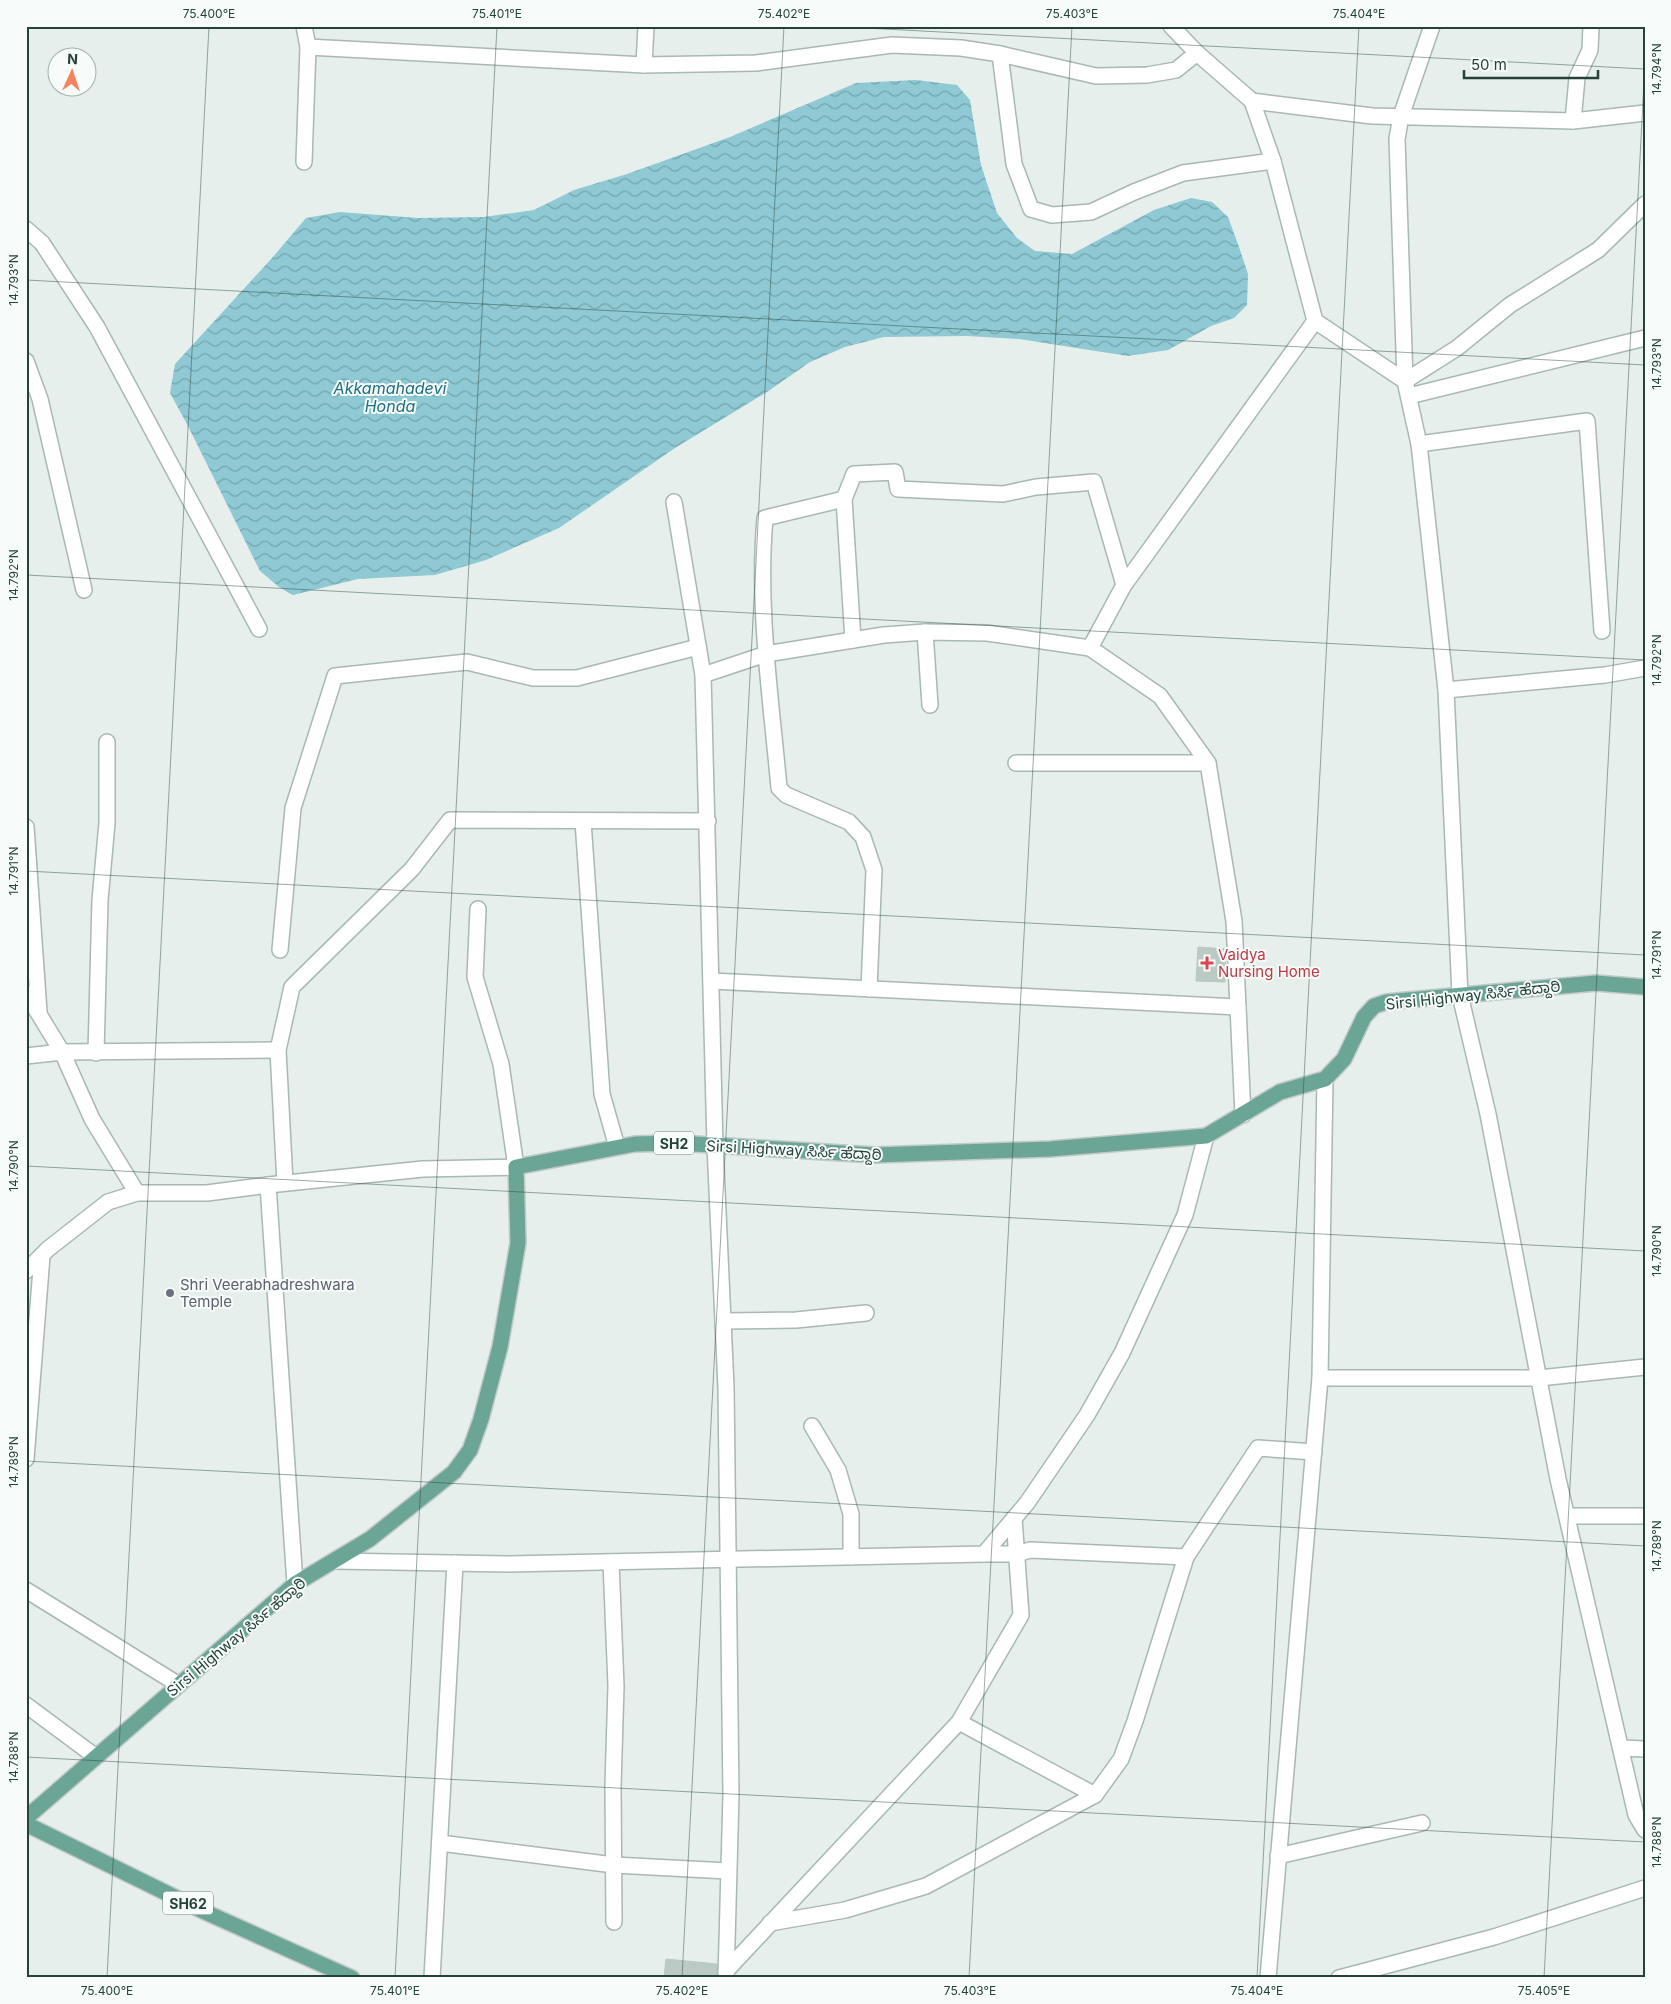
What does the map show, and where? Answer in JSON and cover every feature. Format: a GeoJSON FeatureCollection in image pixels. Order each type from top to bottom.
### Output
{"type":"FeatureCollection","features":[{"type":"Feature","properties":{"kind":"main road","name":"Sirsi Highway ಸಿರ್ಸಿ ಹೆದ್ದಾರಿ"},"geometry":{"type":"LineString","coordinates":[[26,1818],[295,1584],[370,1538],[454,1472],[470,1450],[481,1418],[500,1347],[518,1243],[516,1168],[635,1144],[678,1143],[875,1155],[1050,1149],[1206,1136],[1243,1116],[1280,1092],[1325,1079],[1344,1059],[1364,1017],[1374,1006],[1386,1002],[1596,983],[1645,987]]}},
{"type":"Feature","properties":{"kind":"main road","name":"SH62"},"geometry":{"type":"LineString","coordinates":[[26,1824],[205,1912],[352,1978]]}},
{"type":"Feature","properties":{"kind":"street"},"geometry":{"type":"LineString","coordinates":[[304,26],[308,47],[304,162]]}},
{"type":"Feature","properties":{"kind":"street"},"geometry":{"type":"LineString","coordinates":[[644,64],[646,26]]}},
{"type":"Feature","properties":{"kind":"street"},"geometry":{"type":"LineString","coordinates":[[1170,26],[1197,53],[1252,101],[1273,161],[1315,321],[1405,381]]}},
{"type":"Feature","properties":{"kind":"street"},"geometry":{"type":"LineString","coordinates":[[1432,26],[1401,116],[1397,139],[1405,381],[1419,444],[1446,690],[1460,995],[1488,1114],[1567,1516],[1636,1815],[1645,1830]]}},
{"type":"Feature","properties":{"kind":"street"},"geometry":{"type":"LineString","coordinates":[[1573,121],[1577,78],[1590,50],[1591,26]]}},
{"type":"Feature","properties":{"kind":"street"},"geometry":{"type":"LineString","coordinates":[[308,47],[644,64],[756,63],[892,45],[961,48],[1000,54],[1096,76],[1147,75],[1176,70],[1197,53]]}},
{"type":"Feature","properties":{"kind":"street"},"geometry":{"type":"LineString","coordinates":[[1000,54],[1014,164],[1032,209],[1052,215],[1091,212],[1134,192],[1183,173],[1273,161]]}},
{"type":"Feature","properties":{"kind":"street"},"geometry":{"type":"LineString","coordinates":[[1252,101],[1372,116],[1573,121],[1645,113]]}},
{"type":"Feature","properties":{"kind":"street"},"geometry":{"type":"LineString","coordinates":[[1405,381],[1457,348],[1510,305],[1598,250],[1645,204]]}},
{"type":"Feature","properties":{"kind":"street"},"geometry":{"type":"LineString","coordinates":[[26,229],[42,243],[97,327],[260,629]]}},
{"type":"Feature","properties":{"kind":"street"},"geometry":{"type":"LineString","coordinates":[[1090,648],[1124,585],[1315,321]]}},
{"type":"Feature","properties":{"kind":"street"},"geometry":{"type":"LineString","coordinates":[[1408,396],[1645,338]]}},
{"type":"Feature","properties":{"kind":"street"},"geometry":{"type":"LineString","coordinates":[[26,361],[40,400],[84,590]]}},
{"type":"Feature","properties":{"kind":"street"},"geometry":{"type":"LineString","coordinates":[[1419,444],[1588,421],[1602,631]]}},
{"type":"Feature","properties":{"kind":"street"},"geometry":{"type":"LineString","coordinates":[[853,640],[844,499],[854,474],[895,472],[898,489],[1003,494],[1036,488],[1094,482],[1124,585]]}},
{"type":"Feature","properties":{"kind":"street"},"geometry":{"type":"LineString","coordinates":[[844,499],[766,518],[762,552],[762,612],[779,788],[786,795],[849,822],[863,837],[874,870],[869,989]]}},
{"type":"Feature","properties":{"kind":"street"},"geometry":{"type":"LineString","coordinates":[[674,502],[703,675],[715,1146],[726,1387],[731,1795],[726,1975]]}},
{"type":"Feature","properties":{"kind":"street"},"geometry":{"type":"LineString","coordinates":[[925,632],[930,705]]}},
{"type":"Feature","properties":{"kind":"street"},"geometry":{"type":"LineString","coordinates":[[703,675],[766,654],[884,635],[925,632],[987,634],[1090,648],[1160,696],[1208,763],[1234,921],[1243,1116]]}},
{"type":"Feature","properties":{"kind":"street"},"geometry":{"type":"LineString","coordinates":[[280,950],[293,808],[335,676],[467,662],[534,678],[576,678],[698,647]]}},
{"type":"Feature","properties":{"kind":"street"},"geometry":{"type":"LineString","coordinates":[[1446,690],[1605,675],[1645,668]]}},
{"type":"Feature","properties":{"kind":"street"},"geometry":{"type":"LineString","coordinates":[[96,1053],[100,900],[107,824],[107,742]]}},
{"type":"Feature","properties":{"kind":"street"},"geometry":{"type":"LineString","coordinates":[[1016,763],[1208,763]]}},
{"type":"Feature","properties":{"kind":"street"},"geometry":{"type":"LineString","coordinates":[[285,1183],[278,1050],[292,987],[412,869],[450,820],[708,821]]}},
{"type":"Feature","properties":{"kind":"street"},"geometry":{"type":"LineString","coordinates":[[583,821],[601,1085],[617,1147]]}},
{"type":"Feature","properties":{"kind":"street"},"geometry":{"type":"LineString","coordinates":[[26,826],[39,1015]]}},
{"type":"Feature","properties":{"kind":"street"},"geometry":{"type":"LineString","coordinates":[[26,1271],[108,1202],[137,1192],[207,1193],[423,1169],[516,1168],[501,1064],[475,977],[478,909]]}},
{"type":"Feature","properties":{"kind":"street"},"geometry":{"type":"LineString","coordinates":[[711,981],[1238,1007]]}},
{"type":"Feature","properties":{"kind":"street"},"geometry":{"type":"LineString","coordinates":[[26,993],[62,1052],[92,1119],[137,1192]]}},
{"type":"Feature","properties":{"kind":"street"},"geometry":{"type":"LineString","coordinates":[[26,1056],[62,1052],[278,1050]]}},
{"type":"Feature","properties":{"kind":"street"},"geometry":{"type":"LineString","coordinates":[[1268,1978],[1320,1378],[1325,1079]]}},
{"type":"Feature","properties":{"kind":"street"},"geometry":{"type":"LineString","coordinates":[[984,1554],[1027,1503],[1087,1415],[1122,1353],[1185,1215],[1206,1136]]}},
{"type":"Feature","properties":{"kind":"street"},"geometry":{"type":"LineString","coordinates":[[268,1185],[295,1584]]}},
{"type":"Feature","properties":{"kind":"street"},"geometry":{"type":"LineString","coordinates":[[26,1459],[42,1256]]}},
{"type":"Feature","properties":{"kind":"street"},"geometry":{"type":"LineString","coordinates":[[723,1321],[796,1320],[866,1312]]}},
{"type":"Feature","properties":{"kind":"street"},"geometry":{"type":"LineString","coordinates":[[1320,1378],[1539,1378],[1645,1368]]}},
{"type":"Feature","properties":{"kind":"street"},"geometry":{"type":"LineString","coordinates":[[812,1426],[838,1470],[851,1514],[851,1557]]}},
{"type":"Feature","properties":{"kind":"street"},"geometry":{"type":"LineString","coordinates":[[770,1923],[845,1910],[926,1886],[1095,1795],[1121,1759],[1130,1736],[1186,1557],[1258,1448],[1314,1452]]}},
{"type":"Feature","properties":{"kind":"street"},"geometry":{"type":"LineString","coordinates":[[1567,1516],[1645,1516]]}},
{"type":"Feature","properties":{"kind":"street"},"geometry":{"type":"LineString","coordinates":[[726,1975],[770,1923],[959,1722],[1021,1615],[1014,1518]]}},
{"type":"Feature","properties":{"kind":"street"},"geometry":{"type":"LineString","coordinates":[[334,1561],[508,1564],[1017,1554],[1030,1550],[1186,1557]]}},
{"type":"Feature","properties":{"kind":"street"},"geometry":{"type":"LineString","coordinates":[[611,1562],[616,1686],[614,1922]]}},
{"type":"Feature","properties":{"kind":"street"},"geometry":{"type":"LineString","coordinates":[[432,1978],[455,1563]]}},
{"type":"Feature","properties":{"kind":"street"},"geometry":{"type":"LineString","coordinates":[[26,1590],[179,1685]]}},
{"type":"Feature","properties":{"kind":"street"},"geometry":{"type":"LineString","coordinates":[[26,1705],[96,1757]]}},
{"type":"Feature","properties":{"kind":"street"},"geometry":{"type":"LineString","coordinates":[[959,1722],[1095,1795]]}},
{"type":"Feature","properties":{"kind":"street"},"geometry":{"type":"LineString","coordinates":[[1621,1748],[1645,1749]]}},
{"type":"Feature","properties":{"kind":"street"},"geometry":{"type":"LineString","coordinates":[[1278,1856],[1422,1823]]}},
{"type":"Feature","properties":{"kind":"street"},"geometry":{"type":"LineString","coordinates":[[440,1843],[614,1865],[728,1870]]}},
{"type":"Feature","properties":{"kind":"street"},"geometry":{"type":"LineString","coordinates":[[1339,1978],[1494,1937],[1645,1888]]}},
{"type":"Feature","properties":{"kind":"water","name":"Akkamahadevi Honda"},"geometry":{"type":"Polygon","coordinates":[[[916,80],[957,85],[970,100],[981,165],[997,213],[1017,238],[1035,251],[1072,254],[1154,210],[1191,198],[1212,202],[1228,217],[1239,247],[1248,274],[1247,305],[1234,318],[1211,326],[1168,350],[1128,356],[1019,339],[967,336],[884,337],[845,347],[810,362],[767,392],[675,448],[559,528],[486,560],[435,575],[358,579],[293,595],[279,587],[260,571],[170,393],[175,364],[306,218],[340,212],[418,218],[484,217],[534,210],[574,190],[627,174],[730,137],[856,83],[916,80]]]}},
{"type":"Feature","properties":{"kind":"building"},"geometry":{"type":"Polygon","coordinates":[[[1198,947],[1226,949],[1225,982],[1196,981],[1198,947]]]}},
{"type":"Feature","properties":{"kind":"building"},"geometry":{"type":"Polygon","coordinates":[[[666,1959],[717,1964],[717,1978],[664,1978],[666,1959]]]}},
{"type":"Feature","properties":{"kind":"place","name":"Vaidya Nursing Home"},"geometry":{"type":"Point","coordinates":[1207,963]}},
{"type":"Feature","properties":{"kind":"place","name":"Shri Veerabhadreshwara Temple"},"geometry":{"type":"Point","coordinates":[170,1293]}}]}
